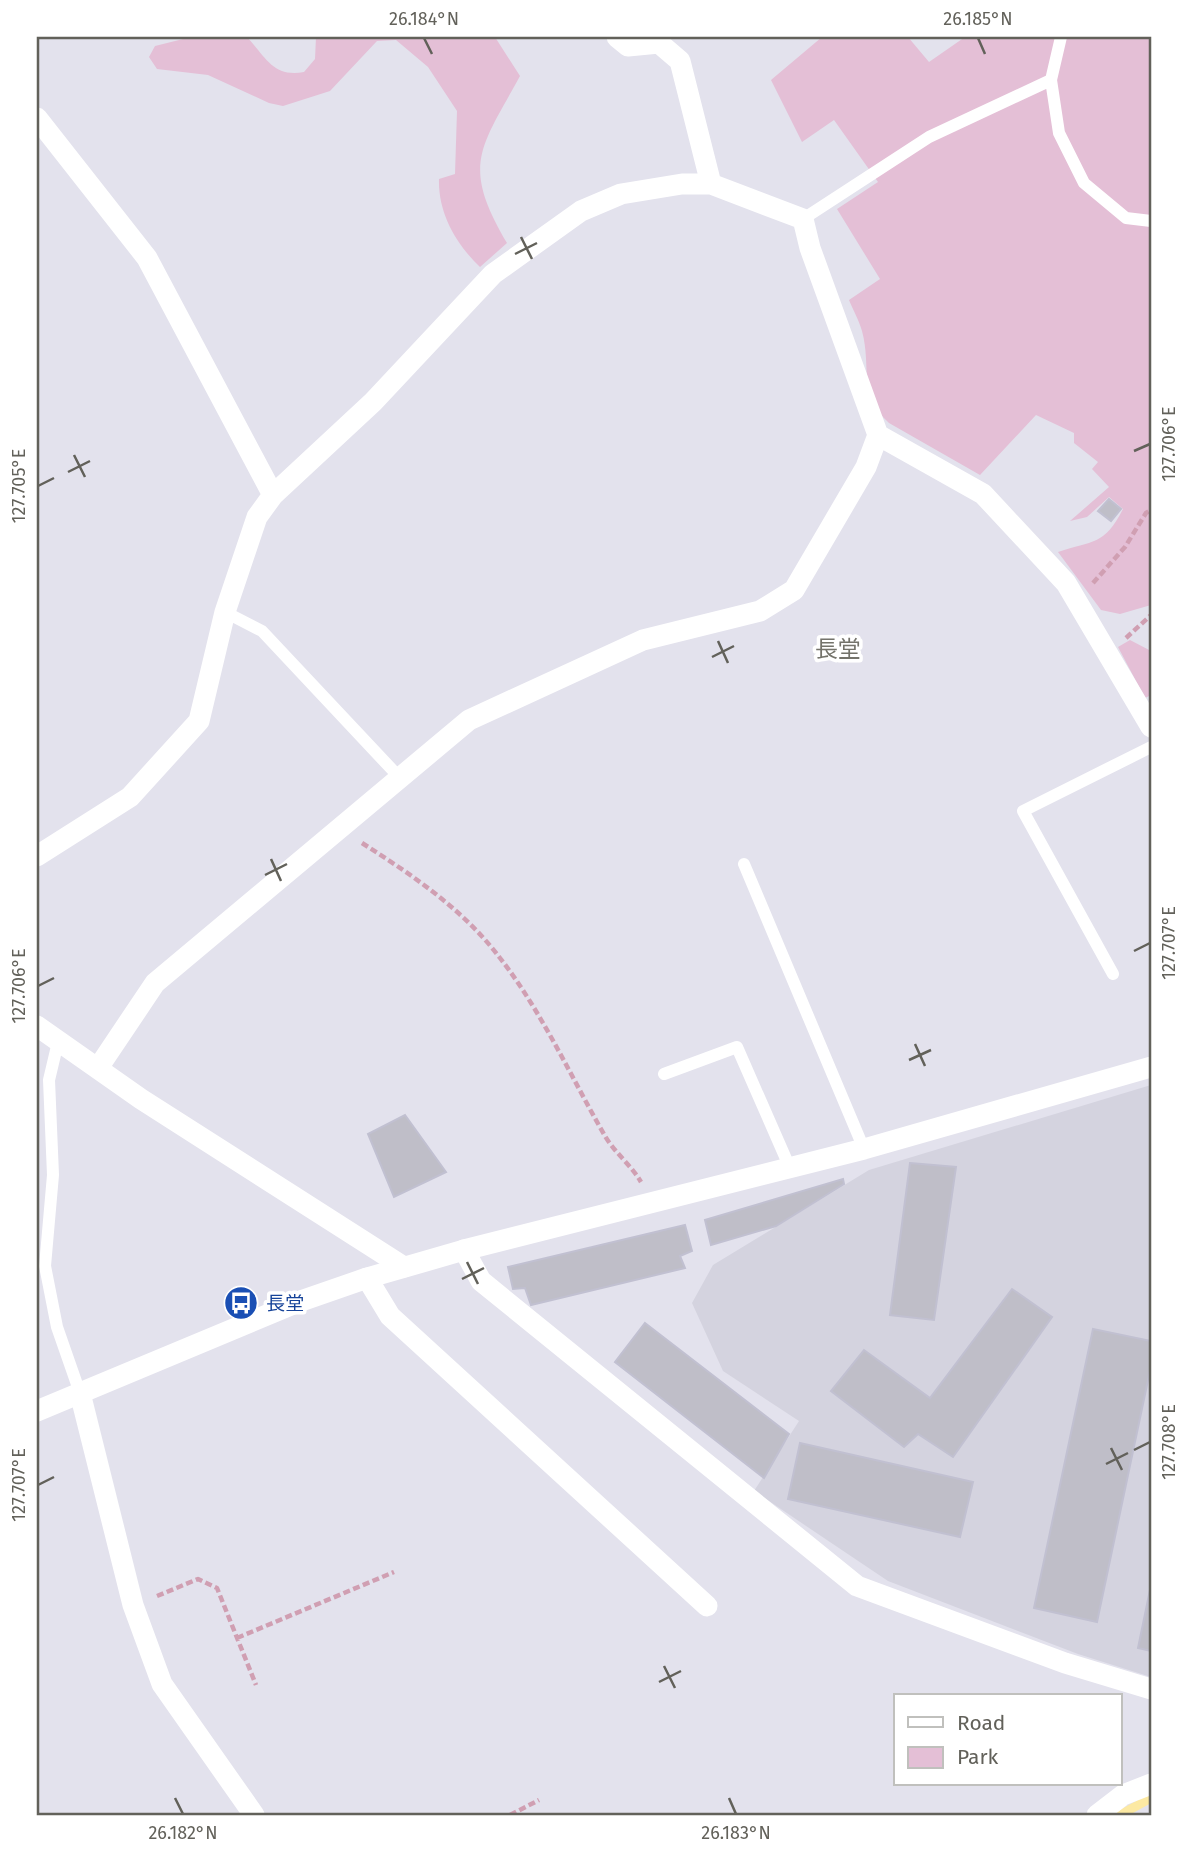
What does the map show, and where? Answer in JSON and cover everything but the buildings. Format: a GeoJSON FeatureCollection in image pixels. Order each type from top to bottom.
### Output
{"type":"FeatureCollection","features":[{"type":"Feature","properties":{"kind":"street"},"geometry":{"type":"LineString","coordinates":[[617,37],[628,46],[659,43],[680,61],[710,184]]}},
{"type":"Feature","properties":{"kind":"street"},"geometry":{"type":"LineString","coordinates":[[37,118],[147,258],[273,495]]}},
{"type":"Feature","properties":{"kind":"street"},"geometry":{"type":"LineString","coordinates":[[37,856],[130,797],[199,721],[225,612],[257,517],[273,495],[373,402],[493,274],[581,211],[621,194],[682,184],[710,184],[803,219],[810,248],[878,435],[866,467],[794,590],[760,611],[643,640],[468,720],[155,983],[98,1068]]}},
{"type":"Feature","properties":{"kind":"street"},"geometry":{"type":"LineString","coordinates":[[878,435],[983,494],[1066,583],[1151,727]]}},
{"type":"Feature","properties":{"kind":"street"},"geometry":{"type":"LineString","coordinates":[[37,1026],[404,1267]]}},
{"type":"Feature","properties":{"kind":"street"},"geometry":{"type":"LineString","coordinates":[[37,1411],[299,1302],[367,1278],[464,1250],[864,1149],[1151,1067]]}},
{"type":"Feature","properties":{"kind":"street"},"geometry":{"type":"LineString","coordinates":[[464,1250],[481,1281],[857,1586],[1065,1663],[1151,1689]]}},
{"type":"Feature","properties":{"kind":"street"},"geometry":{"type":"LineString","coordinates":[[367,1278],[390,1316],[707,1606]]}},
{"type":"Feature","properties":{"kind":"street"},"geometry":{"type":"LineString","coordinates":[[79,1393],[133,1605],[162,1684],[254,1815]]}},
{"type":"Feature","properties":{"kind":"street"},"geometry":{"type":"LineString","coordinates":[[1097,1815],[1123,1795],[1151,1784]]}},
{"type":"Feature","properties":{"kind":"lane"},"geometry":{"type":"LineString","coordinates":[[1061,37],[1051,80],[1059,132],[1084,183],[1126,218],[1151,221]]}},
{"type":"Feature","properties":{"kind":"lane"},"geometry":{"type":"LineString","coordinates":[[803,219],[929,137],[1051,80]]}},
{"type":"Feature","properties":{"kind":"lane"},"geometry":{"type":"LineString","coordinates":[[225,612],[262,631],[400,778]]}},
{"type":"Feature","properties":{"kind":"lane"},"geometry":{"type":"LineString","coordinates":[[1114,974],[1023,811],[1151,747]]}},
{"type":"Feature","properties":{"kind":"lane"},"geometry":{"type":"LineString","coordinates":[[744,864],[864,1149]]}},
{"type":"Feature","properties":{"kind":"lane"},"geometry":{"type":"LineString","coordinates":[[58,1042],[49,1080],[53,1175],[46,1266],[57,1327],[79,1393]]}},
{"type":"Feature","properties":{"kind":"lane"},"geometry":{"type":"LineString","coordinates":[[664,1074],[737,1047],[790,1168]]}},
{"type":"Feature","properties":{"kind":"path"},"geometry":{"type":"LineString","coordinates":[[1076,600],[1125,547],[1146,513],[1151,510]]}},
{"type":"Feature","properties":{"kind":"path"},"geometry":{"type":"LineString","coordinates":[[1106,651],[1151,615]]}},
{"type":"Feature","properties":{"kind":"path"},"geometry":{"type":"LineString","coordinates":[[340,829],[418,879],[470,924],[499,956],[522,988],[608,1140],[634,1170],[654,1203]]}},
{"type":"Feature","properties":{"kind":"path"},"geometry":{"type":"LineString","coordinates":[[237,1638],[394,1572]]}},
{"type":"Feature","properties":{"kind":"path"},"geometry":{"type":"LineString","coordinates":[[133,1605],[198,1579],[217,1588],[256,1685]]}},
{"type":"Feature","properties":{"kind":"path"},"geometry":{"type":"LineString","coordinates":[[510,1815],[539,1800]]}},
{"type":"Feature","properties":{"kind":"shaded area"},"geometry":{"type":"Polygon","coordinates":[[[1151,1085],[1151,1677],[1078,1654],[888,1581],[754,1491],[799,1421],[723,1371],[692,1303],[713,1265],[869,1170],[1151,1085]]]}},
{"type":"Feature","properties":{"kind":"green space"},"geometry":{"type":"Polygon","coordinates":[[[191,37],[247,37],[277,69],[293,73],[304,72],[315,59],[316,37],[495,37],[520,76],[486,140],[480,175],[484,194],[507,243],[480,267],[456,238],[445,216],[439,179],[455,174],[457,111],[428,67],[396,40],[377,41],[330,91],[283,106],[269,103],[208,75],[157,69],[149,57],[155,46],[191,37]]]}},
{"type":"Feature","properties":{"kind":"green space"},"geometry":{"type":"Polygon","coordinates":[[[822,37],[908,37],[929,62],[965,37],[1151,37],[1151,605],[1120,614],[1101,610],[1058,552],[1103,536],[1123,509],[1109,497],[1087,517],[1070,521],[1109,487],[1092,469],[1098,462],[1074,443],[1074,433],[1036,415],[980,475],[889,423],[873,402],[867,380],[862,331],[849,300],[880,279],[837,209],[878,182],[834,120],[802,142],[771,80],[822,37]]]}},
{"type":"Feature","properties":{"kind":"green space"},"geometry":{"type":"Polygon","coordinates":[[[1130,640],[1151,651],[1151,695],[1145,698],[1118,647],[1130,640]]]}},
{"type":"Feature","properties":{"kind":"waterway"},"geometry":{"type":"LineString","coordinates":[[1120,1815],[1151,1798]]}},
{"type":"Feature","properties":{"kind":"place","name":"長堂"},"geometry":{"type":"Point","coordinates":[241,1303]}},
{"type":"Feature","properties":{"kind":"district","name":"長堂"},"geometry":{"type":"Point","coordinates":[838,649]}}]}
